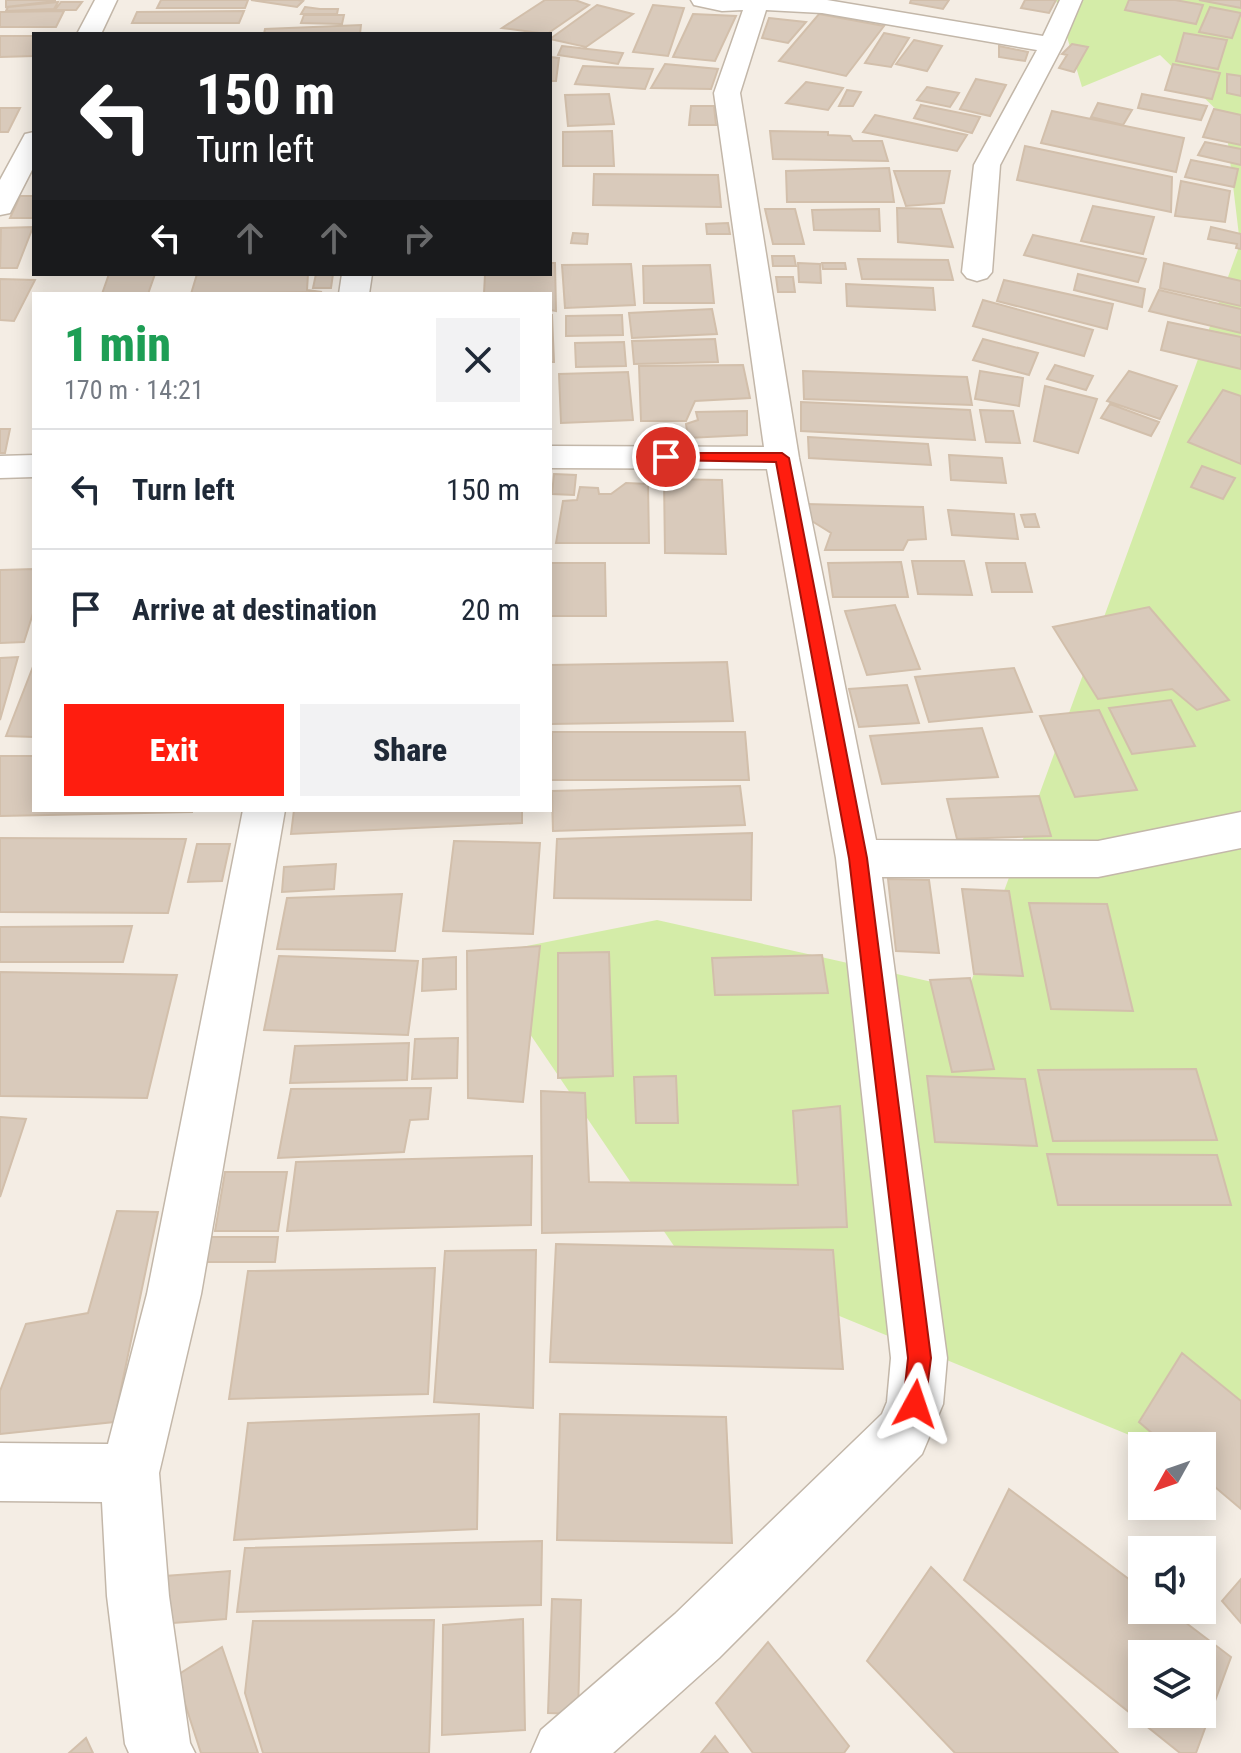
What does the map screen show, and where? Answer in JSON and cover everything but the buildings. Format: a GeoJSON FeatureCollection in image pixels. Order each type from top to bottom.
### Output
{"type":"FeatureCollection","features":[{"type":"Feature","properties":{"kind":"street"},"geometry":{"type":"LineString","coordinates":[[90,32],[106,0]]}},
{"type":"Feature","properties":{"kind":"street"},"geometry":{"type":"LineString","coordinates":[[702,0],[722,4],[822,6],[1051,45]]}},
{"type":"Feature","properties":{"kind":"street"},"geometry":{"type":"LineString","coordinates":[[977,272],[987,165],[1051,45],[1071,0]]}},
{"type":"Feature","properties":{"kind":"street"},"geometry":{"type":"LineString","coordinates":[[564,1753],[697,1636],[902,1434],[915,1404],[919,1358],[858,858],[782,458],[727,93],[757,3]]}},
{"type":"Feature","properties":{"kind":"street"},"geometry":{"type":"LineString","coordinates":[[0,207],[32,144]]}},
{"type":"Feature","properties":{"kind":"street"},"geometry":{"type":"LineString","coordinates":[[552,457],[782,458]]}},
{"type":"Feature","properties":{"kind":"street"},"geometry":{"type":"LineString","coordinates":[[0,467],[32,466]]}},
{"type":"Feature","properties":{"kind":"street"},"geometry":{"type":"LineString","coordinates":[[162,1753],[158,1744],[138,1596],[130,1473],[174,1294],[264,812]]}},
{"type":"Feature","properties":{"kind":"street"},"geometry":{"type":"LineString","coordinates":[[858,858],[1098,859],[1241,830]]}},
{"type":"Feature","properties":{"kind":"street"},"geometry":{"type":"LineString","coordinates":[[0,1472],[130,1473]]}},
{"type":"Feature","properties":{"kind":"green space"},"geometry":{"type":"Polygon","coordinates":[[[1056,0],[1241,0],[1241,1481],[1216,1459],[1216,1432],[1128,1432],[1128,1435],[676,1249],[477,956],[657,920],[968,990],[1240,244],[1225,118],[1160,55],[1082,87],[1056,0]]]}},
{"type":"Feature","properties":{"kind":"route"},"geometry":{"type":"LineString","coordinates":[[666,457],[782,458],[858,858],[919,1358],[915,1404]]}}]}
